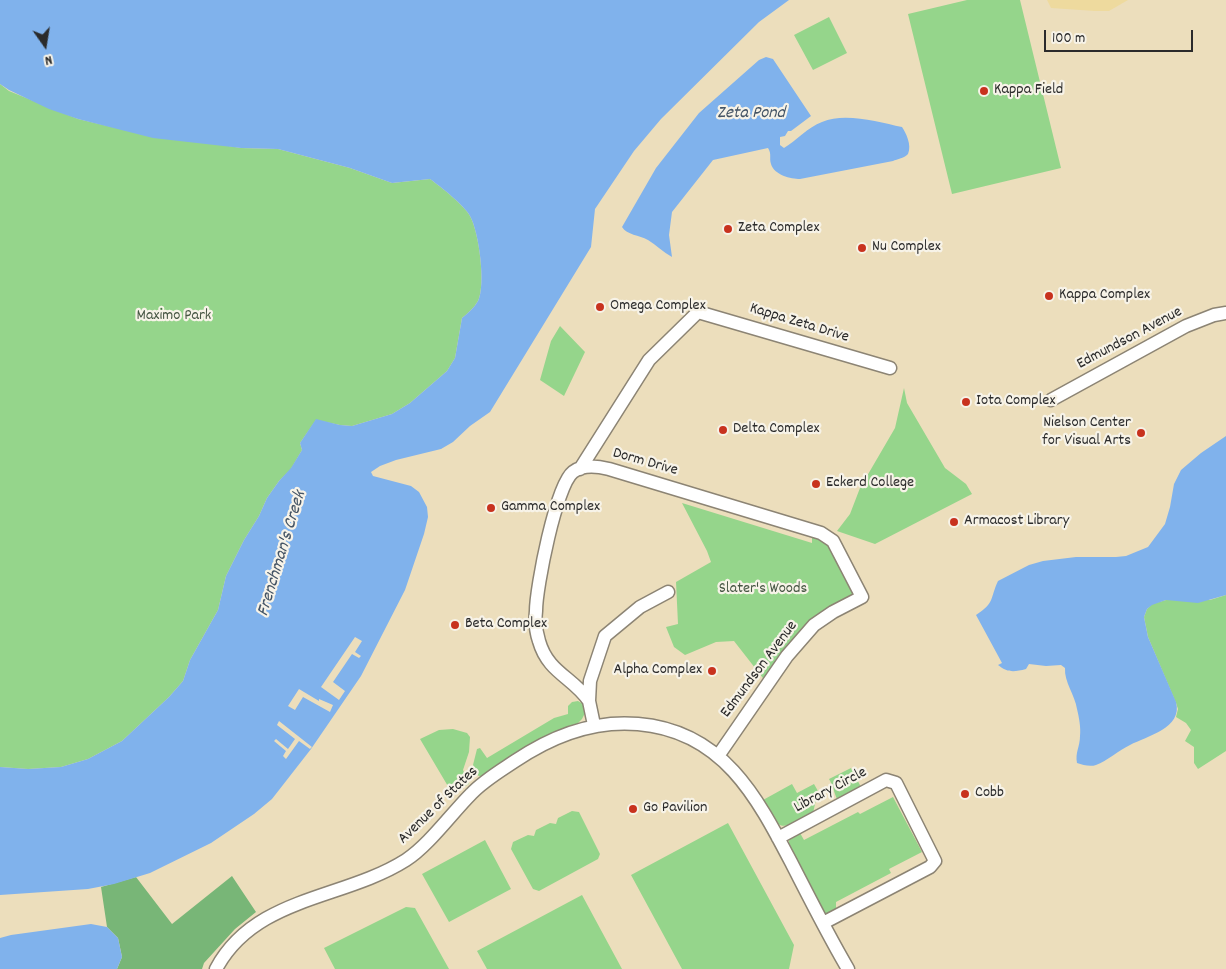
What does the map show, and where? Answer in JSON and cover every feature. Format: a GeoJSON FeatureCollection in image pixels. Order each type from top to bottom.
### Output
{"type":"FeatureCollection","features":[{"type":"Feature","properties":{"kind":"street","name":"Kappa Zeta Drive"},"geometry":{"type":"LineString","coordinates":[[580,469],[649,360],[698,312],[890,368]]}},
{"type":"Feature","properties":{"kind":"street","name":"Edmundson Avenue"},"geometry":{"type":"LineString","coordinates":[[1051,400],[1186,326],[1214,315],[1226,313]]}},
{"type":"Feature","properties":{"kind":"street","name":"Dorm Drive"},"geometry":{"type":"LineString","coordinates":[[580,469],[594,466],[609,469],[820,533],[833,541],[862,597]]}},
{"type":"Feature","properties":{"kind":"street"},"geometry":{"type":"LineString","coordinates":[[580,469],[572,473],[561,490],[539,580],[536,609],[538,640],[546,659],[554,669],[586,697]]}},
{"type":"Feature","properties":{"kind":"street"},"geometry":{"type":"LineString","coordinates":[[594,725],[586,697],[605,636],[640,607],[668,592]]}},
{"type":"Feature","properties":{"kind":"street","name":"Edmundson Avenue"},"geometry":{"type":"LineString","coordinates":[[718,756],[787,656],[814,625],[833,612],[862,597]]}},
{"type":"Feature","properties":{"kind":"street","name":"Avenue of States"},"geometry":{"type":"LineString","coordinates":[[216,969],[222,957],[238,938],[261,921],[283,909],[377,875],[413,855],[476,789],[516,760],[559,737],[594,725],[622,722],[646,724],[672,730],[695,740],[718,756],[741,778],[754,795],[848,969]]}},
{"type":"Feature","properties":{"kind":"street","name":"Library Circle"},"geometry":{"type":"LineString","coordinates":[[778,838],[886,780],[896,783],[935,861],[930,867],[823,923]]}},
{"type":"Feature","properties":{"kind":"green space","name":"Kappa Field"},"geometry":{"type":"Polygon","coordinates":[[[967,0],[1020,0],[1061,168],[952,194],[908,14],[967,0]]]}},
{"type":"Feature","properties":{"kind":"green space"},"geometry":{"type":"Polygon","coordinates":[[[829,17],[847,53],[813,70],[794,35],[829,17]]]}},
{"type":"Feature","properties":{"kind":"green space","name":"Maximo Park"},"geometry":{"type":"Polygon","coordinates":[[[0,84],[9,91],[78,119],[112,127],[241,148],[278,149],[350,168],[392,183],[430,179],[458,202],[470,216],[479,246],[481,283],[478,301],[462,318],[455,358],[447,371],[410,403],[392,414],[352,426],[316,420],[300,443],[302,450],[291,469],[279,481],[267,498],[259,516],[244,540],[226,576],[218,610],[190,660],[183,681],[169,697],[122,741],[88,759],[61,767],[28,769],[0,767],[0,84]]]}},
{"type":"Feature","properties":{"kind":"green space"},"geometry":{"type":"Polygon","coordinates":[[[560,326],[585,352],[564,396],[540,380],[551,341],[560,326]]]}},
{"type":"Feature","properties":{"kind":"green space"},"geometry":{"type":"Polygon","coordinates":[[[904,388],[907,403],[945,468],[966,484],[972,494],[875,544],[837,531],[850,514],[860,488],[895,428],[904,388]]]}},
{"type":"Feature","properties":{"kind":"green space","name":"Slater's Woods"},"geometry":{"type":"Polygon","coordinates":[[[682,503],[812,543],[812,533],[828,543],[854,588],[854,600],[831,611],[766,682],[734,641],[716,642],[685,655],[674,647],[666,627],[678,624],[676,582],[711,562],[682,503]]]}},
{"type":"Feature","properties":{"kind":"green space"},"geometry":{"type":"Polygon","coordinates":[[[1226,595],[1226,751],[1198,769],[1194,763],[1194,747],[1185,741],[1191,730],[1186,723],[1176,717],[1178,709],[1148,637],[1144,617],[1147,609],[1152,604],[1166,600],[1210,600],[1226,595]]]}},
{"type":"Feature","properties":{"kind":"green space"},"geometry":{"type":"Polygon","coordinates":[[[578,701],[583,704],[586,711],[576,725],[481,777],[477,775],[473,765],[477,749],[480,748],[487,758],[554,718],[568,714],[568,706],[572,702],[578,701]]]}},
{"type":"Feature","properties":{"kind":"green space"},"geometry":{"type":"Polygon","coordinates":[[[453,729],[467,733],[470,737],[469,752],[463,770],[469,784],[452,793],[420,739],[439,730],[453,729]]]}},
{"type":"Feature","properties":{"kind":"green space"},"geometry":{"type":"Polygon","coordinates":[[[851,768],[861,787],[837,799],[829,779],[851,768]]]}},
{"type":"Feature","properties":{"kind":"green space"},"geometry":{"type":"Polygon","coordinates":[[[792,784],[797,793],[814,784],[818,791],[813,813],[794,823],[782,826],[773,819],[763,800],[792,784]]]}},
{"type":"Feature","properties":{"kind":"green space"},"geometry":{"type":"Polygon","coordinates":[[[893,797],[922,852],[889,869],[891,873],[836,902],[836,913],[826,914],[822,911],[788,844],[790,838],[800,833],[804,840],[858,812],[860,814],[893,797]]]}},
{"type":"Feature","properties":{"kind":"green space"},"geometry":{"type":"Polygon","coordinates":[[[572,811],[579,812],[600,854],[598,859],[539,891],[533,889],[511,849],[513,842],[528,835],[534,836],[536,830],[550,823],[556,824],[558,818],[572,811]]]}},
{"type":"Feature","properties":{"kind":"green space"},"geometry":{"type":"Polygon","coordinates":[[[728,823],[794,945],[789,969],[682,969],[631,875],[728,823]]]}},
{"type":"Feature","properties":{"kind":"green space"},"geometry":{"type":"Polygon","coordinates":[[[485,840],[511,889],[449,922],[422,874],[485,840]]]}},
{"type":"Feature","properties":{"kind":"green space"},"geometry":{"type":"Polygon","coordinates":[[[232,876],[256,912],[235,929],[204,963],[202,969],[117,969],[122,957],[118,938],[107,927],[101,887],[136,877],[172,924],[232,876]]]}},
{"type":"Feature","properties":{"kind":"green space"},"geometry":{"type":"Polygon","coordinates":[[[582,895],[622,969],[487,969],[477,951],[582,895]]]}},
{"type":"Feature","properties":{"kind":"green space"},"geometry":{"type":"Polygon","coordinates":[[[406,907],[415,908],[449,969],[335,969],[324,948],[406,907]]]}},
{"type":"Feature","properties":{"kind":"sand"},"geometry":{"type":"Polygon","coordinates":[[[1047,0],[1128,0],[1109,11],[1095,11],[1051,8],[1047,0]]]}},
{"type":"Feature","properties":{"kind":"water","name":"Frenchman's Creek"},"geometry":{"type":"Polygon","coordinates":[[[0,0],[789,0],[759,22],[661,119],[634,151],[595,209],[591,247],[490,412],[470,426],[453,442],[441,449],[396,460],[380,466],[371,472],[373,476],[411,486],[419,492],[427,507],[428,517],[424,534],[405,590],[361,676],[311,749],[272,799],[254,814],[211,843],[150,873],[114,884],[88,889],[0,895],[0,767],[28,769],[61,767],[88,759],[122,741],[169,697],[183,681],[190,660],[218,610],[226,576],[244,540],[259,516],[267,498],[291,468],[302,450],[300,443],[316,419],[352,426],[392,414],[410,403],[447,371],[455,358],[462,318],[478,301],[481,271],[479,246],[470,216],[458,202],[430,179],[392,183],[350,168],[278,149],[241,148],[153,138],[78,119],[49,109],[9,90],[0,84],[0,0]]]}},
{"type":"Feature","properties":{"kind":"water","name":"Zeta Pond"},"geometry":{"type":"Polygon","coordinates":[[[766,57],[773,59],[811,116],[791,131],[788,131],[785,136],[780,137],[780,145],[784,148],[817,124],[831,119],[851,118],[902,127],[909,143],[908,154],[893,161],[800,179],[779,174],[771,164],[768,148],[713,160],[672,212],[669,235],[672,257],[648,240],[624,230],[622,227],[656,168],[699,113],[759,60],[766,57]]]}},
{"type":"Feature","properties":{"kind":"water"},"geometry":{"type":"Polygon","coordinates":[[[1226,436],[1226,595],[1198,603],[1166,600],[1152,605],[1147,609],[1144,617],[1148,637],[1176,702],[1177,711],[1174,718],[1162,730],[1126,747],[1096,765],[1091,766],[1077,763],[1080,722],[1076,704],[1066,678],[1065,668],[1061,665],[1029,664],[1026,669],[1018,671],[1008,671],[1002,668],[998,665],[1002,663],[976,615],[991,600],[998,581],[1029,565],[1043,561],[1076,557],[1126,556],[1148,547],[1165,524],[1174,484],[1181,470],[1201,453],[1226,436]]]}},
{"type":"Feature","properties":{"kind":"water"},"geometry":{"type":"Polygon","coordinates":[[[91,924],[107,927],[118,938],[122,957],[117,969],[0,969],[0,938],[91,924]]]}},
{"type":"Feature","properties":{"kind":"pier"},"geometry":{"type":"Polygon","coordinates":[[[355,637],[362,641],[355,652],[361,656],[359,658],[352,654],[333,682],[345,691],[339,700],[321,687],[355,637]]]}},
{"type":"Feature","properties":{"kind":"pier"},"geometry":{"type":"Polygon","coordinates":[[[299,689],[319,701],[319,699],[333,705],[330,712],[303,697],[295,710],[288,706],[299,689]]]}},
{"type":"Feature","properties":{"kind":"pier"},"geometry":{"type":"Polygon","coordinates":[[[279,721],[312,747],[310,749],[299,741],[286,759],[283,756],[286,751],[274,741],[276,739],[288,749],[295,739],[277,725],[279,721]]]}},
{"type":"Feature","properties":{"kind":"place","name":"Kappa Field"},"geometry":{"type":"Point","coordinates":[984,91]}},
{"type":"Feature","properties":{"kind":"place","name":"Zeta Complex"},"geometry":{"type":"Point","coordinates":[728,229]}},
{"type":"Feature","properties":{"kind":"place","name":"Nu Complex"},"geometry":{"type":"Point","coordinates":[862,248]}},
{"type":"Feature","properties":{"kind":"place","name":"Kappa Complex"},"geometry":{"type":"Point","coordinates":[1049,296]}},
{"type":"Feature","properties":{"kind":"place","name":"Omega Complex"},"geometry":{"type":"Point","coordinates":[600,307]}},
{"type":"Feature","properties":{"kind":"place","name":"Iota Complex"},"geometry":{"type":"Point","coordinates":[966,402]}},
{"type":"Feature","properties":{"kind":"place","name":"Delta Complex"},"geometry":{"type":"Point","coordinates":[723,430]}},
{"type":"Feature","properties":{"kind":"place","name":"Nielson Center for Visual Arts"},"geometry":{"type":"Point","coordinates":[1141,433]}},
{"type":"Feature","properties":{"kind":"place","name":"Eckerd College"},"geometry":{"type":"Point","coordinates":[816,484]}},
{"type":"Feature","properties":{"kind":"place","name":"Gamma Complex"},"geometry":{"type":"Point","coordinates":[491,508]}},
{"type":"Feature","properties":{"kind":"place","name":"Armacost Library"},"geometry":{"type":"Point","coordinates":[954,522]}},
{"type":"Feature","properties":{"kind":"place","name":"Beta Complex"},"geometry":{"type":"Point","coordinates":[455,625]}},
{"type":"Feature","properties":{"kind":"place","name":"Alpha Complex"},"geometry":{"type":"Point","coordinates":[712,671]}},
{"type":"Feature","properties":{"kind":"place","name":"Cobb"},"geometry":{"type":"Point","coordinates":[965,794]}},
{"type":"Feature","properties":{"kind":"place","name":"Go Pavilion"},"geometry":{"type":"Point","coordinates":[633,809]}}]}
